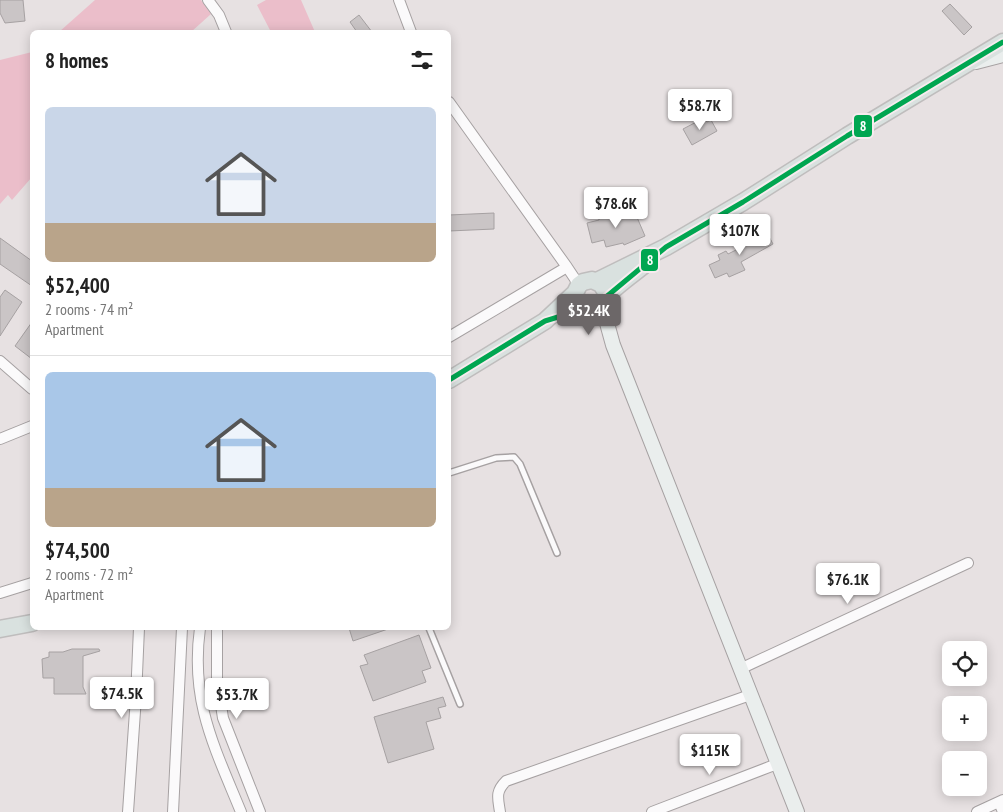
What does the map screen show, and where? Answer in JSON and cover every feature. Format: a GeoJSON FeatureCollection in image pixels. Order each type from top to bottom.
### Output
{"type":"FeatureCollection","features":[{"type":"Feature","properties":{"kind":"main road"},"geometry":{"type":"LineString","coordinates":[[546,321],[588,280],[597,281],[666,247],[743,202],[846,136],[1003,42]]}},
{"type":"Feature","properties":{"kind":"main road"},"geometry":{"type":"LineString","coordinates":[[451,379],[546,321],[595,305],[666,247]]}},
{"type":"Feature","properties":{"kind":"main road"},"geometry":{"type":"LineString","coordinates":[[595,305],[604,288],[597,281]]}},
{"type":"Feature","properties":{"kind":"main road"},"geometry":{"type":"LineString","coordinates":[[577,289],[577,302],[595,305]]}},
{"type":"Feature","properties":{"kind":"main road"},"geometry":{"type":"LineString","coordinates":[[0,629],[30,623]]}},
{"type":"Feature","properties":{"kind":"street"},"geometry":{"type":"LineString","coordinates":[[398,0],[410,30]]}},
{"type":"Feature","properties":{"kind":"street"},"geometry":{"type":"LineString","coordinates":[[213,2],[225,30]]}},
{"type":"Feature","properties":{"kind":"street"},"geometry":{"type":"LineString","coordinates":[[966,64],[1003,55]]}},
{"type":"Feature","properties":{"kind":"street"},"geometry":{"type":"LineString","coordinates":[[451,105],[567,267],[577,289]]}},
{"type":"Feature","properties":{"kind":"street"},"geometry":{"type":"LineString","coordinates":[[451,336],[567,267]]}},
{"type":"Feature","properties":{"kind":"street"},"geometry":{"type":"LineString","coordinates":[[595,305],[613,345],[797,812]]}},
{"type":"Feature","properties":{"kind":"street"},"geometry":{"type":"LineString","coordinates":[[0,361],[30,386]]}},
{"type":"Feature","properties":{"kind":"street"},"geometry":{"type":"LineString","coordinates":[[0,439],[30,427]]}},
{"type":"Feature","properties":{"kind":"street"},"geometry":{"type":"LineString","coordinates":[[740,669],[968,563]]}},
{"type":"Feature","properties":{"kind":"street"},"geometry":{"type":"LineString","coordinates":[[0,593],[30,585]]}},
{"type":"Feature","properties":{"kind":"street"},"geometry":{"type":"LineString","coordinates":[[128,812],[139,630]]}},
{"type":"Feature","properties":{"kind":"street"},"geometry":{"type":"LineString","coordinates":[[173,812],[182,630]]}},
{"type":"Feature","properties":{"kind":"street"},"geometry":{"type":"LineString","coordinates":[[200,630],[198,678],[204,715],[215,749],[241,812]]}},
{"type":"Feature","properties":{"kind":"street"},"geometry":{"type":"LineString","coordinates":[[217,630],[217,680],[224,718],[260,812]]}},
{"type":"Feature","properties":{"kind":"street"},"geometry":{"type":"LineString","coordinates":[[500,812],[498,794],[500,787],[506,781],[750,695]]}},
{"type":"Feature","properties":{"kind":"street"},"geometry":{"type":"LineString","coordinates":[[652,812],[777,764]]}},
{"type":"Feature","properties":{"kind":"street"},"geometry":{"type":"LineString","coordinates":[[977,812],[1001,805]]}},
{"type":"Feature","properties":{"kind":"lane"},"geometry":{"type":"LineString","coordinates":[[451,472],[496,458],[514,457],[520,464],[557,553]]}},
{"type":"Feature","properties":{"kind":"lane"},"geometry":{"type":"LineString","coordinates":[[430,630],[460,704]]}},
{"type":"Feature","properties":{"kind":"shaded area"},"geometry":{"type":"Polygon","coordinates":[[[95,0],[201,0],[211,14],[193,30],[61,30],[95,0]]]}},
{"type":"Feature","properties":{"kind":"shaded area"},"geometry":{"type":"Polygon","coordinates":[[[266,0],[301,0],[314,30],[270,30],[257,5],[266,0]]]}},
{"type":"Feature","properties":{"kind":"shaded area"},"geometry":{"type":"Polygon","coordinates":[[[30,52],[30,179],[12,200],[8,195],[0,204],[0,60],[30,52]]]}},
{"type":"Feature","properties":{"kind":"building"},"geometry":{"type":"Polygon","coordinates":[[[0,0],[23,0],[25,21],[5,23],[0,13],[0,0]]]}},
{"type":"Feature","properties":{"kind":"building"},"geometry":{"type":"Polygon","coordinates":[[[950,4],[972,27],[964,35],[942,11],[950,4]]]}},
{"type":"Feature","properties":{"kind":"building"},"geometry":{"type":"Polygon","coordinates":[[[359,15],[370,30],[356,30],[350,22],[359,15]]]}},
{"type":"Feature","properties":{"kind":"building"},"geometry":{"type":"Polygon","coordinates":[[[704,118],[707,122],[711,120],[717,131],[692,145],[683,129],[704,118]]]}},
{"type":"Feature","properties":{"kind":"building"},"geometry":{"type":"Polygon","coordinates":[[[633,208],[645,236],[624,245],[623,243],[606,247],[604,240],[592,243],[587,223],[599,220],[599,216],[608,214],[609,218],[633,208]]]}},
{"type":"Feature","properties":{"kind":"building"},"geometry":{"type":"Polygon","coordinates":[[[494,213],[494,229],[451,231],[451,215],[494,213]]]}},
{"type":"Feature","properties":{"kind":"building"},"geometry":{"type":"Polygon","coordinates":[[[766,231],[773,244],[741,262],[745,270],[729,277],[727,273],[715,278],[709,265],[720,260],[718,255],[726,251],[728,254],[746,245],[745,242],[766,231]]]}},
{"type":"Feature","properties":{"kind":"building"},"geometry":{"type":"Polygon","coordinates":[[[0,238],[30,260],[30,285],[0,264],[0,238]]]}},
{"type":"Feature","properties":{"kind":"building"},"geometry":{"type":"Polygon","coordinates":[[[5,290],[22,302],[0,336],[0,297],[5,290]]]}},
{"type":"Feature","properties":{"kind":"building"},"geometry":{"type":"Polygon","coordinates":[[[30,325],[30,357],[15,346],[30,325]]]}},
{"type":"Feature","properties":{"kind":"building"},"geometry":{"type":"Polygon","coordinates":[[[350,630],[385,630],[353,641],[350,630]]]}},
{"type":"Feature","properties":{"kind":"building"},"geometry":{"type":"Polygon","coordinates":[[[419,635],[431,668],[422,671],[426,682],[373,701],[360,666],[368,664],[364,655],[419,635]]]}},
{"type":"Feature","properties":{"kind":"building"},"geometry":{"type":"Polygon","coordinates":[[[72,649],[99,649],[100,651],[83,656],[83,687],[86,694],[54,694],[54,678],[43,678],[42,659],[49,657],[49,652],[63,652],[72,649]]]}},
{"type":"Feature","properties":{"kind":"building"},"geometry":{"type":"Polygon","coordinates":[[[443,697],[446,706],[438,708],[441,718],[426,722],[434,749],[388,763],[374,717],[443,697]]]}},
{"type":"Feature","properties":{"kind":"transit line","name":"8"},"geometry":{"type":"LineString","coordinates":[[451,379],[545,321],[584,309],[595,309],[601,306],[606,297],[666,247],[743,202],[847,136],[1003,42]]}}]}
